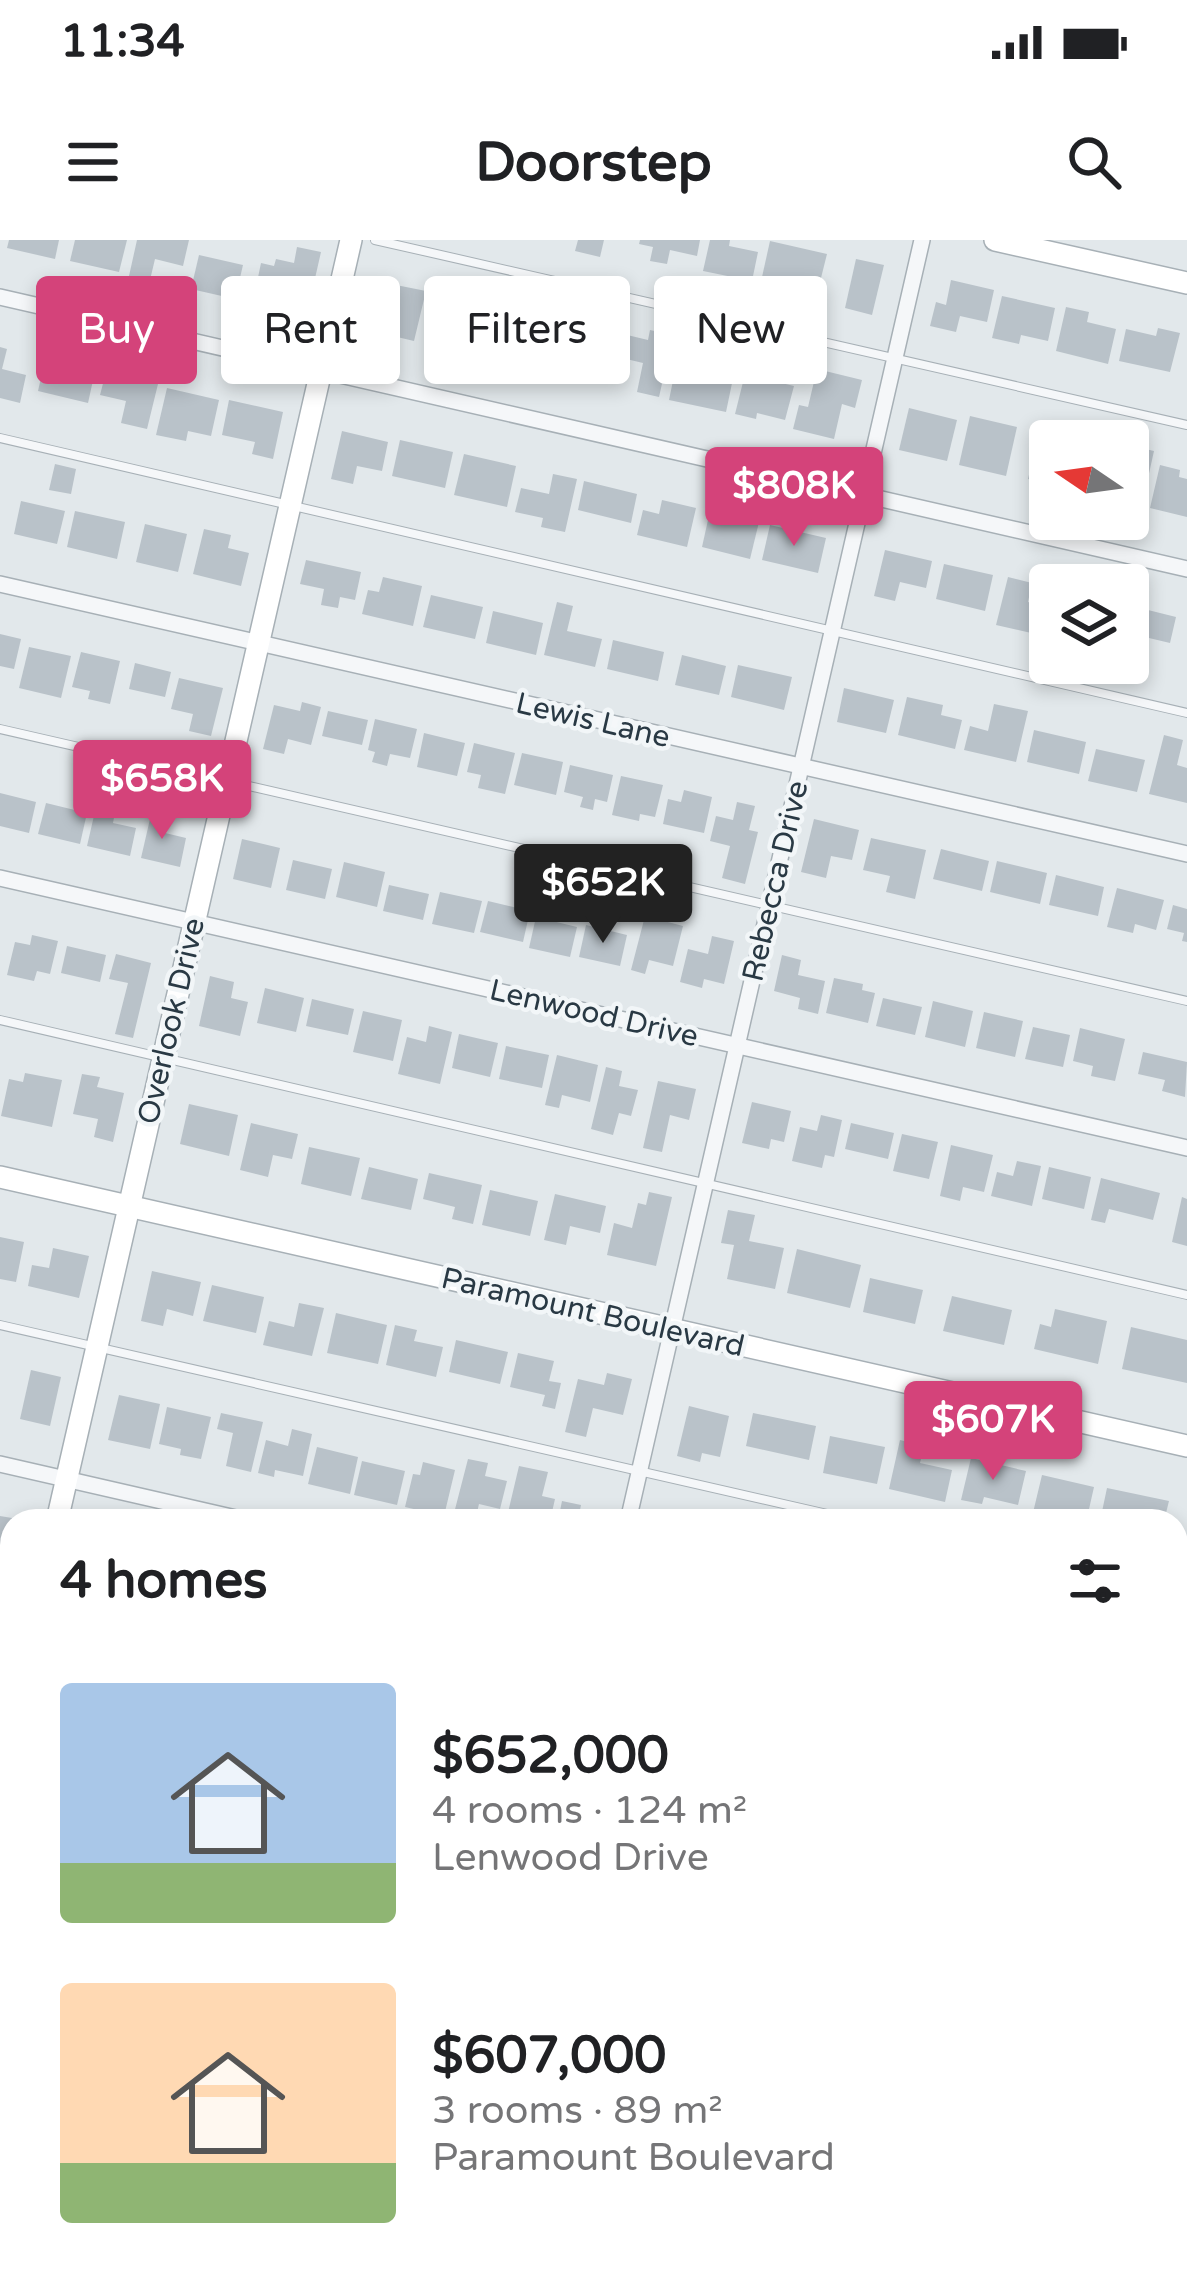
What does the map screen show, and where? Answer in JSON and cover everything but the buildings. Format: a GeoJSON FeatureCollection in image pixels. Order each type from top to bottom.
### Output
{"type":"FeatureCollection","features":[{"type":"Feature","properties":{"kind":"street","name":"Overlook Drive"},"geometry":{"type":"LineString","coordinates":[[342,276],[350,240]]}},
{"type":"Feature","properties":{"kind":"street","name":"Rebecca Drive"},"geometry":{"type":"LineString","coordinates":[[631,1509],[922,240]]}},
{"type":"Feature","properties":{"kind":"street"},"geometry":{"type":"LineString","coordinates":[[995,240],[1058,247],[1187,284]]}},
{"type":"Feature","properties":{"kind":"street"},"geometry":{"type":"LineString","coordinates":[[0,297],[221,348]]}},
{"type":"Feature","properties":{"kind":"street","name":"Overlook Drive"},"geometry":{"type":"LineString","coordinates":[[60,1509],[318,384]]}},
{"type":"Feature","properties":{"kind":"street"},"geometry":{"type":"LineString","coordinates":[[378,384],[1187,569]]}},
{"type":"Feature","properties":{"kind":"street","name":"Lewis Lane"},"geometry":{"type":"LineString","coordinates":[[0,584],[1187,854]]}},
{"type":"Feature","properties":{"kind":"street","name":"Lenwood Drive"},"geometry":{"type":"LineString","coordinates":[[0,878],[1187,1148]]}},
{"type":"Feature","properties":{"kind":"street","name":"Paramount Boulevard"},"geometry":{"type":"LineString","coordinates":[[0,1177],[1187,1446]]}},
{"type":"Feature","properties":{"kind":"street"},"geometry":{"type":"LineString","coordinates":[[0,1464],[197,1509]]}},
{"type":"Feature","properties":{"kind":"lane"},"geometry":{"type":"LineString","coordinates":[[375,240],[1187,425]]}},
{"type":"Feature","properties":{"kind":"lane"},"geometry":{"type":"LineString","coordinates":[[0,439],[1187,713]]}},
{"type":"Feature","properties":{"kind":"lane"},"geometry":{"type":"LineString","coordinates":[[0,729],[1187,1001]]}},
{"type":"Feature","properties":{"kind":"lane"},"geometry":{"type":"LineString","coordinates":[[0,1020],[1187,1295]]}},
{"type":"Feature","properties":{"kind":"lane"},"geometry":{"type":"LineString","coordinates":[[0,1324],[804,1509]]}}]}
